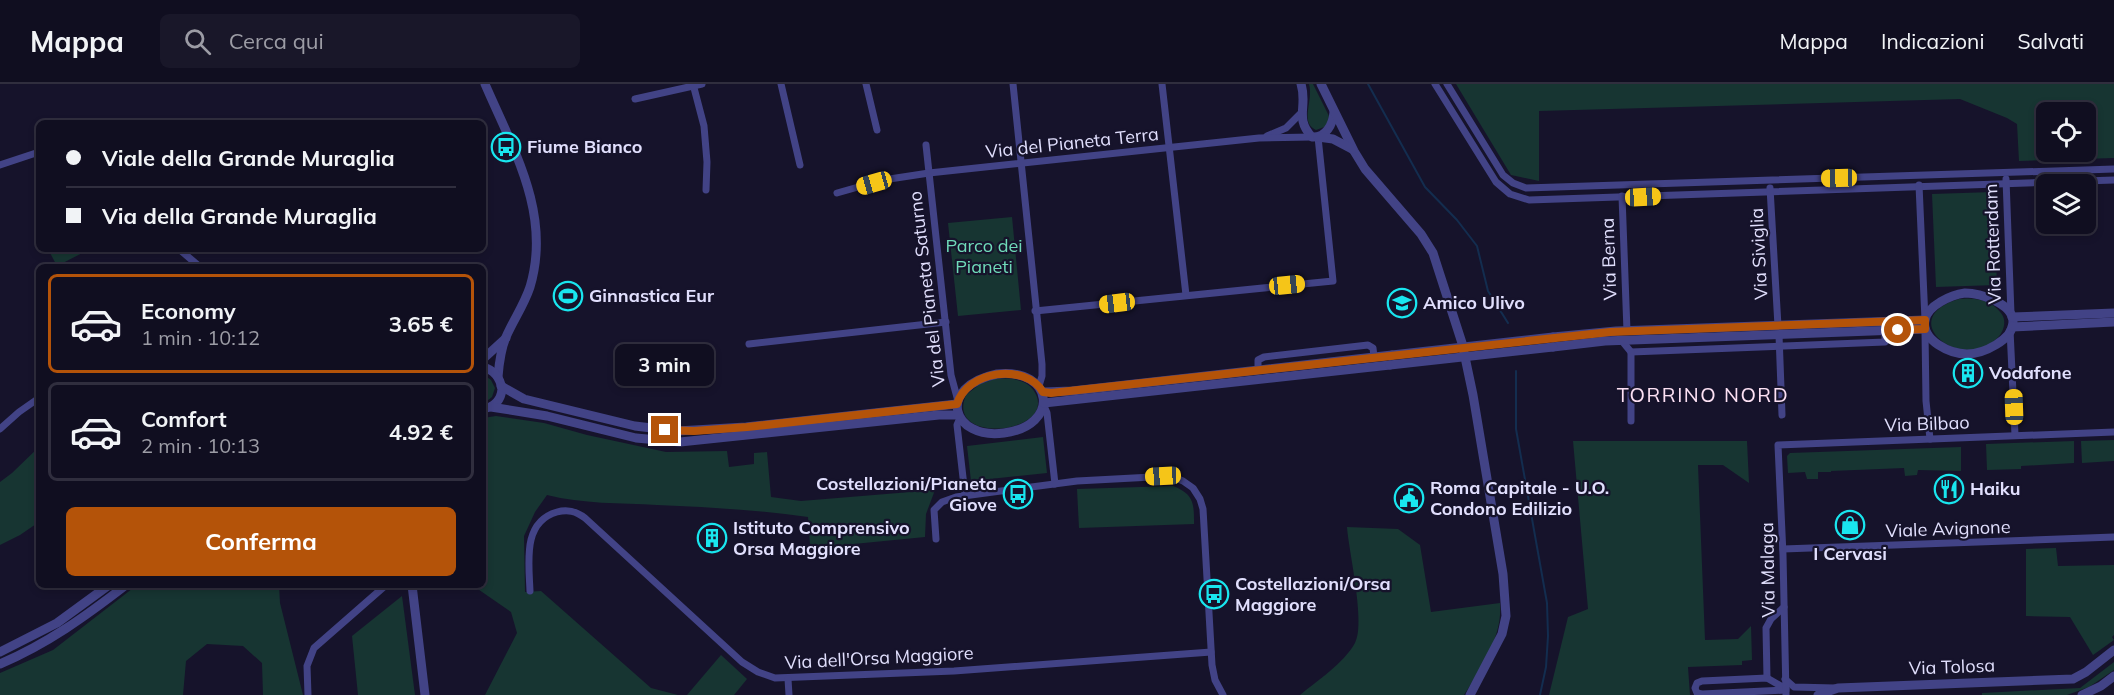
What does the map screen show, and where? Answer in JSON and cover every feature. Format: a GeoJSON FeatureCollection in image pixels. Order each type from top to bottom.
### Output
{"type":"FeatureCollection","features":[{"type":"Feature","properties":{"kind":"street"},"geometry":{"type":"LineString","coordinates":[[485,84],[528,185],[536,225],[536,255],[530,286],[522,308],[506,338],[500,360],[499,399],[487,408]]}},
{"type":"Feature","properties":{"kind":"street"},"geometry":{"type":"LineString","coordinates":[[635,99],[702,84]]}},
{"type":"Feature","properties":{"kind":"street"},"geometry":{"type":"LineString","coordinates":[[781,84],[800,165]]}},
{"type":"Feature","properties":{"kind":"street"},"geometry":{"type":"LineString","coordinates":[[866,84],[877,130]]}},
{"type":"Feature","properties":{"kind":"street"},"geometry":{"type":"LineString","coordinates":[[1012,84],[1042,364],[1041,389],[1047,412],[1055,484]]}},
{"type":"Feature","properties":{"kind":"street"},"geometry":{"type":"LineString","coordinates":[[1162,84],[1186,295]]}},
{"type":"Feature","properties":{"kind":"street"},"geometry":{"type":"LineString","coordinates":[[1301,84],[1304,100],[1301,113],[1304,127],[1315,137],[1333,139],[1354,151]]}},
{"type":"Feature","properties":{"kind":"street"},"geometry":{"type":"LineString","coordinates":[[1321,84],[1354,151],[1369,174],[1421,234],[1433,253],[1466,360],[1503,574],[1506,616],[1502,634],[1472,694]]}},
{"type":"Feature","properties":{"kind":"street"},"geometry":{"type":"LineString","coordinates":[[1435,84],[1493,177],[1510,194],[1535,201],[2114,180]]}},
{"type":"Feature","properties":{"kind":"street"},"geometry":{"type":"LineString","coordinates":[[1447,84],[1502,173],[1513,183],[1530,188],[2114,169]]}},
{"type":"Feature","properties":{"kind":"street"},"geometry":{"type":"LineString","coordinates":[[693,85],[704,126],[706,190]]}},
{"type":"Feature","properties":{"kind":"street"},"geometry":{"type":"LineString","coordinates":[[1315,137],[1330,127],[1334,112]]}},
{"type":"Feature","properties":{"kind":"street"},"geometry":{"type":"LineString","coordinates":[[1259,138],[1286,128],[1301,113]]}},
{"type":"Feature","properties":{"kind":"street"},"geometry":{"type":"LineString","coordinates":[[1035,311],[1333,281],[1315,137]]}},
{"type":"Feature","properties":{"kind":"street","name":"Via del Pianeta Terra"},"geometry":{"type":"LineString","coordinates":[[837,193],[883,180],[929,173],[1259,138],[1315,137]]}},
{"type":"Feature","properties":{"kind":"street","name":"Via del Pianeta Saturno"},"geometry":{"type":"LineString","coordinates":[[926,146],[951,375],[958,403]]}},
{"type":"Feature","properties":{"kind":"street"},"geometry":{"type":"LineString","coordinates":[[0,165],[36,153]]}},
{"type":"Feature","properties":{"kind":"street","name":"Via Rotterdam"},"geometry":{"type":"LineString","coordinates":[[2006,173],[2011,316]]}},
{"type":"Feature","properties":{"kind":"street"},"geometry":{"type":"LineString","coordinates":[[1918,176],[1930,439]]}},
{"type":"Feature","properties":{"kind":"street","name":"Via Siviglia"},"geometry":{"type":"LineString","coordinates":[[1770,180],[1782,415]]}},
{"type":"Feature","properties":{"kind":"street","name":"Via Berna"},"geometry":{"type":"LineString","coordinates":[[1621,186],[1627,331]]}},
{"type":"Feature","properties":{"kind":"street"},"geometry":{"type":"LineString","coordinates":[[182,252],[196,264]]}},
{"type":"Feature","properties":{"kind":"street"},"geometry":{"type":"LineString","coordinates":[[1925,325],[1933,309],[1942,302],[1965,293],[1990,298],[2003,306],[2011,316],[2015,435]]}},
{"type":"Feature","properties":{"kind":"street"},"geometry":{"type":"LineString","coordinates":[[2011,316],[2114,313]]}},
{"type":"Feature","properties":{"kind":"street"},"geometry":{"type":"LineString","coordinates":[[749,344],[946,322]]}},
{"type":"Feature","properties":{"kind":"street"},"geometry":{"type":"LineString","coordinates":[[1925,325],[1941,346],[1964,354],[1974,354],[2000,342],[2011,328],[2114,322]]}},
{"type":"Feature","properties":{"kind":"street"},"geometry":{"type":"LineString","coordinates":[[1553,342],[1622,341],[1778,330],[1925,325]]}},
{"type":"Feature","properties":{"kind":"street"},"geometry":{"type":"LineString","coordinates":[[1044,405],[1627,331],[1884,331],[1925,325]]}},
{"type":"Feature","properties":{"kind":"street"},"geometry":{"type":"LineString","coordinates":[[1631,352],[1886,342],[1884,331]]}},
{"type":"Feature","properties":{"kind":"street"},"geometry":{"type":"LineString","coordinates":[[486,356],[506,338]]}},
{"type":"Feature","properties":{"kind":"street"},"geometry":{"type":"LineString","coordinates":[[1622,341],[1631,352],[1631,421]]}},
{"type":"Feature","properties":{"kind":"street"},"geometry":{"type":"LineString","coordinates":[[965,495],[957,425],[958,403],[963,390],[982,378],[1009,374],[1023,377],[1041,389],[1083,390],[1374,357],[1391,360]]}},
{"type":"Feature","properties":{"kind":"street"},"geometry":{"type":"LineString","coordinates":[[486,368],[492,370],[500,382],[522,399],[643,428],[677,431],[747,427],[958,403]]}},
{"type":"Feature","properties":{"kind":"street"},"geometry":{"type":"LineString","coordinates":[[0,429],[36,400]]}},
{"type":"Feature","properties":{"kind":"street"},"geometry":{"type":"LineString","coordinates":[[487,408],[553,418],[630,437],[680,442],[939,415],[959,417],[966,424],[980,431],[995,434],[1007,433],[1030,424],[1044,405]]}},
{"type":"Feature","properties":{"kind":"street","name":"Via Bilbao"},"geometry":{"type":"LineString","coordinates":[[1778,445],[2114,432]]}},
{"type":"Feature","properties":{"kind":"street","name":"Via Malaga"},"geometry":{"type":"LineString","coordinates":[[1778,445],[1786,691]]}},
{"type":"Feature","properties":{"kind":"street"},"geometry":{"type":"LineString","coordinates":[[936,539],[933,518],[936,508],[944,501],[965,495],[1077,481],[1163,476],[1179,478],[1193,488],[1200,499],[1204,518],[1211,652],[1215,680],[1223,695]]}},
{"type":"Feature","properties":{"kind":"street","name":"Via dell'Orsa Maggiore"},"geometry":{"type":"LineString","coordinates":[[530,591],[528,552],[535,530],[551,514],[563,511],[574,512],[585,518],[742,662],[762,674],[775,678],[1002,668],[1211,652]]}},
{"type":"Feature","properties":{"kind":"street","name":"Viale Avignone"},"geometry":{"type":"LineString","coordinates":[[1783,549],[2114,537]]}},
{"type":"Feature","properties":{"kind":"street"},"geometry":{"type":"LineString","coordinates":[[0,652],[57,623],[105,588]]}},
{"type":"Feature","properties":{"kind":"street"},"geometry":{"type":"LineString","coordinates":[[0,663],[33,649],[63,631],[122,588]]}},
{"type":"Feature","properties":{"kind":"street"},"geometry":{"type":"LineString","coordinates":[[308,695],[307,666],[314,648],[383,588]]}},
{"type":"Feature","properties":{"kind":"street"},"geometry":{"type":"LineString","coordinates":[[412,588],[425,695]]}},
{"type":"Feature","properties":{"kind":"street"},"geometry":{"type":"LineString","coordinates":[[1767,678],[1766,628],[1771,619],[1784,607]]}},
{"type":"Feature","properties":{"kind":"street","name":"Via Tolosa"},"geometry":{"type":"LineString","coordinates":[[1785,679],[1794,687],[1838,688],[2073,679],[2114,650]]}},
{"type":"Feature","properties":{"kind":"street"},"geometry":{"type":"LineString","coordinates":[[2082,695],[2114,676]]}},
{"type":"Feature","properties":{"kind":"street"},"geometry":{"type":"LineString","coordinates":[[788,678],[789,695]]}},
{"type":"Feature","properties":{"kind":"street"},"geometry":{"type":"LineString","coordinates":[[1767,678],[1786,691],[1702,694],[1697,693],[1695,688],[1697,683],[1702,681],[1767,678]]}},
{"type":"Feature","properties":{"kind":"street"},"geometry":{"type":"LineString","coordinates":[[1818,695],[1838,688]]}},
{"type":"Feature","properties":{"kind":"green space"},"geometry":{"type":"Polygon","coordinates":[[[1309,84],[1313,84],[1329,116],[1327,126],[1316,130],[1308,122],[1309,84]]]}},
{"type":"Feature","properties":{"kind":"green space"},"geometry":{"type":"Polygon","coordinates":[[[1456,84],[2114,84],[2114,158],[2096,159],[2096,102],[2036,102],[2036,160],[2019,161],[2017,124],[1960,99],[1539,111],[1539,181],[1511,175],[1456,84]]]}},
{"type":"Feature","properties":{"kind":"green space"},"geometry":{"type":"Polygon","coordinates":[[[1993,192],[1997,285],[1936,287],[1932,194],[1993,192]]]}},
{"type":"Feature","properties":{"kind":"green space","name":"Parco dei Pianeti"},"geometry":{"type":"Polygon","coordinates":[[[1012,217],[1021,310],[958,316],[948,223],[1012,217]]]}},
{"type":"Feature","properties":{"kind":"green space"},"geometry":{"type":"Polygon","coordinates":[[[50,252],[84,252],[61,264],[56,264],[50,252]]]}},
{"type":"Feature","properties":{"kind":"green space"},"geometry":{"type":"Polygon","coordinates":[[[1959,299],[1982,300],[1993,305],[2003,315],[2004,327],[2000,335],[1985,346],[1969,350],[1954,347],[1941,340],[1933,330],[1932,319],[1940,308],[1959,299]]]}},
{"type":"Feature","properties":{"kind":"green space"},"geometry":{"type":"Polygon","coordinates":[[[486,376],[495,388],[492,397],[486,402],[486,376]]]}},
{"type":"Feature","properties":{"kind":"green space"},"geometry":{"type":"Polygon","coordinates":[[[995,379],[1016,380],[1031,387],[1038,405],[1032,417],[1019,424],[1002,428],[985,428],[971,422],[964,411],[966,395],[980,384],[995,379]]]}},
{"type":"Feature","properties":{"kind":"green space"},"geometry":{"type":"Polygon","coordinates":[[[496,416],[544,423],[666,452],[727,451],[729,467],[754,464],[754,453],[767,452],[771,497],[801,501],[935,490],[926,514],[925,537],[823,547],[810,545],[808,517],[733,509],[588,502],[547,495],[535,512],[524,536],[525,592],[541,591],[651,688],[678,695],[485,695],[517,633],[511,612],[476,588],[486,588],[486,418],[496,416]]]}},
{"type":"Feature","properties":{"kind":"green space"},"geometry":{"type":"Polygon","coordinates":[[[1043,437],[1047,473],[971,481],[967,446],[1043,437]]]}},
{"type":"Feature","properties":{"kind":"green space"},"geometry":{"type":"Polygon","coordinates":[[[2114,440],[2114,461],[2082,463],[2081,441],[2114,440]]]}},
{"type":"Feature","properties":{"kind":"green space"},"geometry":{"type":"Polygon","coordinates":[[[1573,441],[1747,441],[1749,483],[1723,465],[1698,465],[1705,640],[1738,639],[1751,626],[1752,660],[1742,661],[1742,665],[1688,667],[1690,695],[1549,695],[1568,617],[1588,609],[1573,441]]]}},
{"type":"Feature","properties":{"kind":"green space"},"geometry":{"type":"Polygon","coordinates":[[[2074,441],[2074,463],[1987,470],[1986,444],[2074,441]]]}},
{"type":"Feature","properties":{"kind":"green space"},"geometry":{"type":"Polygon","coordinates":[[[1961,447],[1961,471],[1918,470],[1917,475],[1905,476],[1904,468],[1831,471],[1818,472],[1818,479],[1807,479],[1805,472],[1788,473],[1787,456],[1790,453],[1961,447]]]}},
{"type":"Feature","properties":{"kind":"green space"},"geometry":{"type":"Polygon","coordinates":[[[36,450],[36,524],[0,545],[0,482],[36,450]]]}},
{"type":"Feature","properties":{"kind":"green space"},"geometry":{"type":"Polygon","coordinates":[[[1173,486],[1189,496],[1194,511],[1194,524],[1079,528],[1077,489],[1173,486]]]}},
{"type":"Feature","properties":{"kind":"green space"},"geometry":{"type":"Polygon","coordinates":[[[1347,527],[1398,529],[1420,545],[1431,612],[1500,603],[1498,628],[1490,651],[1464,695],[1300,695],[1344,658],[1355,643],[1358,634],[1358,605],[1347,527]]]}},
{"type":"Feature","properties":{"kind":"green space"},"geometry":{"type":"Polygon","coordinates":[[[2056,548],[2058,566],[2114,565],[2114,635],[2112,637],[2114,640],[2093,655],[2070,617],[2026,616],[2026,549],[2056,548]]]}},
{"type":"Feature","properties":{"kind":"green space"},"geometry":{"type":"Polygon","coordinates":[[[133,588],[279,588],[280,603],[303,695],[263,695],[262,663],[243,646],[207,644],[186,661],[183,695],[0,695],[0,673],[53,650],[133,588]]]}},
{"type":"Feature","properties":{"kind":"green space"},"geometry":{"type":"Polygon","coordinates":[[[402,596],[415,695],[358,695],[352,636],[402,596]]]}},
{"type":"Feature","properties":{"kind":"green space"},"geometry":{"type":"Polygon","coordinates":[[[721,655],[747,679],[734,695],[687,695],[721,655]]]}},
{"type":"Feature","properties":{"kind":"green space"},"geometry":{"type":"Polygon","coordinates":[[[2114,662],[2114,670],[2089,687],[2067,695],[1982,695],[1982,693],[2080,688],[2114,662]]]}},
{"type":"Feature","properties":{"kind":"waterway"},"geometry":{"type":"LineString","coordinates":[[1368,84],[1425,187],[1457,220],[1477,246],[1488,291],[1508,323]]}},
{"type":"Feature","properties":{"kind":"waterway"},"geometry":{"type":"LineString","coordinates":[[1516,371],[1516,429],[1547,603],[1546,667],[1540,695]]}},
{"type":"Feature","properties":{"kind":"place","name":"Fiume Bianco"},"geometry":{"type":"Point","coordinates":[506,147]}},
{"type":"Feature","properties":{"kind":"place","name":"Ginnastica Eur"},"geometry":{"type":"Point","coordinates":[568,296]}},
{"type":"Feature","properties":{"kind":"place","name":"Amico Ulivo"},"geometry":{"type":"Point","coordinates":[1402,303]}},
{"type":"Feature","properties":{"kind":"place","name":"Vodafone"},"geometry":{"type":"Point","coordinates":[1968,373]}},
{"type":"Feature","properties":{"kind":"place","name":"Haiku"},"geometry":{"type":"Point","coordinates":[1949,489]}},
{"type":"Feature","properties":{"kind":"place","name":"Costellazioni/Pianeta Giove"},"geometry":{"type":"Point","coordinates":[1018,494]}},
{"type":"Feature","properties":{"kind":"place","name":"Roma Capitale - U.O. Condono Edilizio"},"geometry":{"type":"Point","coordinates":[1409,498]}},
{"type":"Feature","properties":{"kind":"place","name":"I Cervasi"},"geometry":{"type":"Point","coordinates":[1850,525]}},
{"type":"Feature","properties":{"kind":"place","name":"Istituto Comprensivo Orsa Maggiore"},"geometry":{"type":"Point","coordinates":[712,538]}},
{"type":"Feature","properties":{"kind":"place","name":"Costellazioni/Orsa Maggiore"},"geometry":{"type":"Point","coordinates":[1214,594]}},
{"type":"Feature","properties":{"kind":"district","name":"TORRINO NORD"},"geometry":{"type":"Point","coordinates":[1703,395]}},
{"type":"Feature","properties":{"kind":"route"},"geometry":{"type":"LineString","coordinates":[[665,430],[694,431],[747,427],[957,404],[965,388],[997,374],[1023,377],[1035,382],[1043,392],[1051,393],[1610,332],[1925,320],[1925,329],[1898,330]]}}]}
